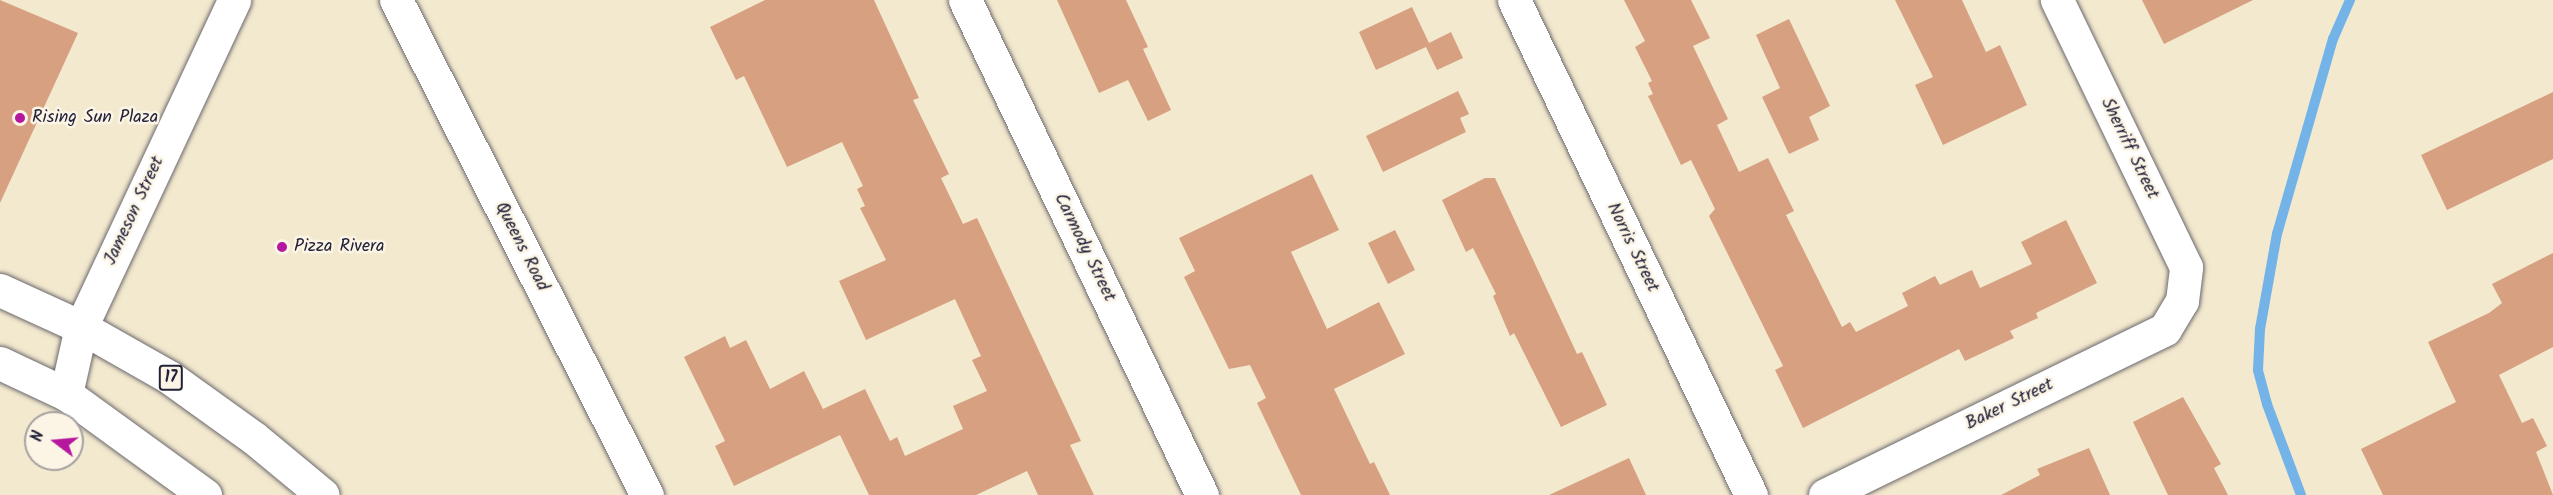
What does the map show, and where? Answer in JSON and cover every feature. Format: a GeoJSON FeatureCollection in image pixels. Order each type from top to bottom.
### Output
{"type":"FeatureCollection","features":[{"type":"Feature","properties":{"kind":"street","name":"Jameson Street"},"geometry":{"type":"LineString","coordinates":[[66,394],[81,327],[234,0]]}},
{"type":"Feature","properties":{"kind":"street","name":"Queens Road"},"geometry":{"type":"LineString","coordinates":[[396,0],[643,490]]}},
{"type":"Feature","properties":{"kind":"street","name":"Carmody Street"},"geometry":{"type":"LineString","coordinates":[[965,0],[1202,495]]}},
{"type":"Feature","properties":{"kind":"street","name":"Norris Street"},"geometry":{"type":"LineString","coordinates":[[1514,0],[1752,495]]}},
{"type":"Feature","properties":{"kind":"street","name":"Sherriff Street"},"geometry":{"type":"LineString","coordinates":[[2057,0],[2186,267],[2182,301]]}},
{"type":"Feature","properties":{"kind":"street","name":"17"},"geometry":{"type":"LineString","coordinates":[[0,290],[81,327],[169,377],[254,438],[323,495]]}},
{"type":"Feature","properties":{"kind":"street","name":"Baker Street"},"geometry":{"type":"LineString","coordinates":[[1826,495],[2165,329],[2182,301]]}},
{"type":"Feature","properties":{"kind":"street"},"geometry":{"type":"LineString","coordinates":[[0,363],[66,394],[205,495]]}},
{"type":"Feature","properties":{"kind":"building","name":"Rising Sun Plaza"},"geometry":{"type":"Polygon","coordinates":[[[0,0],[78,33],[0,203],[0,0]]]}},
{"type":"Feature","properties":{"kind":"building"},"geometry":{"type":"Polygon","coordinates":[[[765,0],[874,0],[919,98],[913,100],[949,174],[941,178],[963,224],[977,218],[1081,441],[1070,445],[1094,495],[1038,495],[1027,471],[976,495],[869,495],[840,435],[734,486],[715,446],[725,441],[684,357],[725,336],[730,348],[746,340],[770,389],[804,371],[823,409],[865,389],[890,441],[897,437],[905,456],[963,429],[953,406],[987,391],[972,360],[981,356],[955,299],[866,340],[839,281],[886,260],[860,208],[865,206],[857,189],[863,186],[842,142],[787,167],[744,76],[736,80],[710,27],[765,0]]]}},
{"type":"Feature","properties":{"kind":"building"},"geometry":{"type":"Polygon","coordinates":[[[1057,0],[1126,0],[1148,47],[1143,49],[1171,110],[1148,121],[1128,80],[1099,93],[1057,0]]]}},
{"type":"Feature","properties":{"kind":"building"},"geometry":{"type":"Polygon","coordinates":[[[1624,0],[1691,0],[1710,38],[1693,46],[1728,119],[1717,125],[1739,172],[1768,158],[1794,211],[1786,215],[1842,327],[1850,322],[1856,332],[1908,306],[1902,293],[1935,276],[1940,285],[1972,270],[1980,288],[2032,264],[2021,242],[2066,220],[2097,283],[2036,313],[2038,318],[2010,331],[2014,338],[1965,361],[1959,349],[1803,428],[1775,370],[1783,366],[1709,216],[1715,209],[1691,160],[1681,165],[1648,96],[1653,94],[1648,83],[1652,81],[1635,47],[1645,41],[1624,0]]]}},
{"type":"Feature","properties":{"kind":"building"},"geometry":{"type":"Polygon","coordinates":[[[1895,0],[1962,0],[1986,52],[2000,45],[2027,105],[1943,145],[1915,85],[1933,77],[1895,0]]]}},
{"type":"Feature","properties":{"kind":"building"},"geometry":{"type":"Polygon","coordinates":[[[2142,0],[2253,0],[2164,44],[2142,0]]]}},
{"type":"Feature","properties":{"kind":"building"},"geometry":{"type":"Polygon","coordinates":[[[1412,7],[1429,43],[1451,32],[1463,58],[1437,70],[1426,47],[1376,70],[1359,32],[1412,7]]]}},
{"type":"Feature","properties":{"kind":"building"},"geometry":{"type":"Polygon","coordinates":[[[1789,19],[1830,106],[1809,117],[1819,140],[1789,154],[1762,97],[1780,88],[1756,35],[1789,19]]]}},
{"type":"Feature","properties":{"kind":"building"},"geometry":{"type":"Polygon","coordinates":[[[1458,91],[1469,114],[1460,118],[1466,132],[1383,172],[1366,136],[1458,91]]]}},
{"type":"Feature","properties":{"kind":"building"},"geometry":{"type":"Polygon","coordinates":[[[2553,92],[2553,159],[2447,210],[2421,155],[2553,92]]]}},
{"type":"Feature","properties":{"kind":"building"},"geometry":{"type":"Polygon","coordinates":[[[1312,174],[1339,230],[1291,252],[1327,329],[1379,302],[1405,354],[1334,389],[1370,464],[1374,462],[1390,495],[1301,495],[1257,403],[1266,398],[1250,365],[1229,369],[1184,277],[1195,271],[1179,238],[1312,174]]]}},
{"type":"Feature","properties":{"kind":"building"},"geometry":{"type":"Polygon","coordinates":[[[1485,178],[1495,178],[1577,354],[1582,352],[1607,405],[1561,427],[1514,333],[1510,336],[1493,296],[1496,294],[1473,248],[1466,252],[1442,200],[1485,178]]]}},
{"type":"Feature","properties":{"kind":"building"},"geometry":{"type":"Polygon","coordinates":[[[1395,230],[1415,270],[1388,284],[1368,243],[1395,230]]]}},
{"type":"Feature","properties":{"kind":"building"},"geometry":{"type":"Polygon","coordinates":[[[2553,253],[2553,347],[2499,375],[2522,423],[2533,418],[2547,446],[2536,452],[2553,495],[2383,495],[2361,449],[2456,402],[2428,342],[2489,313],[2502,303],[2492,284],[2553,253]]]}},
{"type":"Feature","properties":{"kind":"building"},"geometry":{"type":"Polygon","coordinates":[[[2183,397],[2221,464],[2214,468],[2228,495],[2168,495],[2133,422],[2183,397]]]}},
{"type":"Feature","properties":{"kind":"building"},"geometry":{"type":"Polygon","coordinates":[[[2089,448],[2110,495],[2001,495],[2040,475],[2037,469],[2089,448]]]}},
{"type":"Feature","properties":{"kind":"building"},"geometry":{"type":"Polygon","coordinates":[[[1629,458],[1646,495],[1549,495],[1629,458]]]}},
{"type":"Feature","properties":{"kind":"waterway"},"geometry":{"type":"LineString","coordinates":[[2301,495],[2267,404],[2258,370],[2260,329],[2277,234],[2333,39],[2350,0]]}},
{"type":"Feature","properties":{"kind":"place","name":"Rising Sun Plaza"},"geometry":{"type":"Point","coordinates":[20,118]}},
{"type":"Feature","properties":{"kind":"place","name":"Pizza Rivera"},"geometry":{"type":"Point","coordinates":[282,247]}}]}
